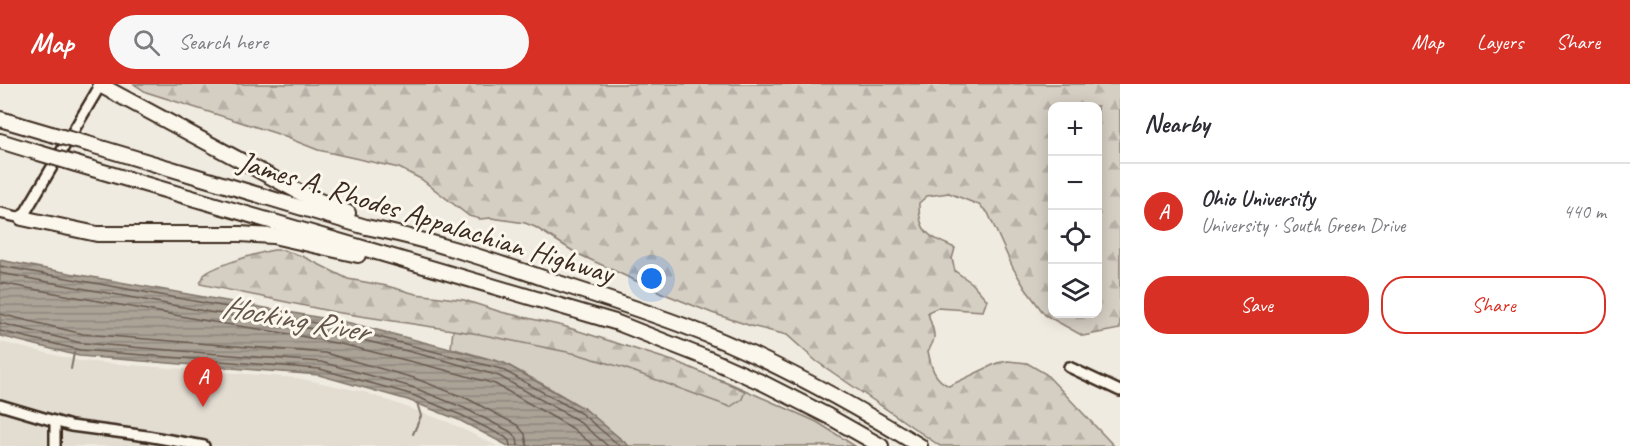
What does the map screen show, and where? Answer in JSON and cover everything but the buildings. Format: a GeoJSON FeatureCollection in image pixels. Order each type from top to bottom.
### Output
{"type":"FeatureCollection","features":[{"type":"Feature","properties":{"kind":"highway"},"geometry":{"type":"LineString","coordinates":[[100,85],[302,193],[391,232]]}},
{"type":"Feature","properties":{"kind":"highway","name":"James A. Rhodes Appalachian Highway"},"geometry":{"type":"LineString","coordinates":[[0,119],[366,227],[505,265],[626,304],[711,337],[812,385],[876,419],[920,446]]}},
{"type":"Feature","properties":{"kind":"highway","name":"James A. Rhodes Appalachian Highway"},"geometry":{"type":"LineString","coordinates":[[0,141],[379,252],[412,264],[573,309],[665,342],[763,383],[880,446]]}},
{"type":"Feature","properties":{"kind":"highway"},"geometry":{"type":"LineString","coordinates":[[22,218],[97,234],[273,236],[377,260],[412,264]]}},
{"type":"Feature","properties":{"kind":"street"},"geometry":{"type":"LineString","coordinates":[[0,213],[22,218],[100,85]]}},
{"type":"Feature","properties":{"kind":"street"},"geometry":{"type":"LineString","coordinates":[[1069,367],[1120,391]]}},
{"type":"Feature","properties":{"kind":"street"},"geometry":{"type":"LineString","coordinates":[[0,405],[55,422],[204,446]]}},
{"type":"Feature","properties":{"kind":"street"},"geometry":{"type":"LineString","coordinates":[[54,446],[55,422]]}},
{"type":"Feature","properties":{"kind":"shaded area"},"geometry":{"type":"Polygon","coordinates":[[[0,342],[80,361],[297,378],[364,392],[448,422],[497,446],[0,446],[0,342]]]}},
{"type":"Feature","properties":{"kind":"green space"},"geometry":{"type":"Polygon","coordinates":[[[134,84],[1120,84],[1120,329],[1083,336],[1050,318],[1102,318],[1102,102],[1048,102],[1048,317],[1025,288],[1013,268],[988,213],[979,205],[949,193],[927,196],[919,203],[923,228],[932,237],[955,248],[952,259],[955,271],[972,283],[987,300],[983,311],[937,308],[928,312],[934,336],[928,351],[932,367],[940,380],[949,386],[997,363],[1008,361],[1027,363],[1046,374],[1114,446],[940,446],[816,361],[787,335],[712,313],[662,293],[576,253],[525,223],[469,216],[421,179],[399,168],[318,150],[275,133],[146,92],[134,84]]]}},
{"type":"Feature","properties":{"kind":"green space"},"geometry":{"type":"Polygon","coordinates":[[[283,250],[302,256],[348,279],[416,294],[464,300],[501,312],[563,326],[682,364],[745,391],[742,399],[730,407],[624,368],[577,354],[479,334],[334,312],[200,284],[204,275],[209,271],[249,256],[283,250]]]}},
{"type":"Feature","properties":{"kind":"green space"},"geometry":{"type":"Polygon","coordinates":[[[453,330],[621,346],[727,382],[817,422],[855,446],[629,446],[585,409],[546,386],[504,363],[451,348],[453,330]]]}},
{"type":"Feature","properties":{"kind":"water","name":"Hocking River"},"geometry":{"type":"Polygon","coordinates":[[[0,260],[350,323],[504,363],[585,409],[629,446],[508,446],[459,420],[408,400],[319,375],[79,356],[0,336],[0,260]]]}},
{"type":"Feature","properties":{"kind":"waterway"},"geometry":{"type":"LineString","coordinates":[[71,369],[74,353]]}},
{"type":"Feature","properties":{"kind":"waterway"},"geometry":{"type":"LineString","coordinates":[[413,434],[421,416],[417,403]]}},
{"type":"Feature","properties":{"kind":"place","name":"Ohio University"},"geometry":{"type":"Point","coordinates":[203,407]}}]}
